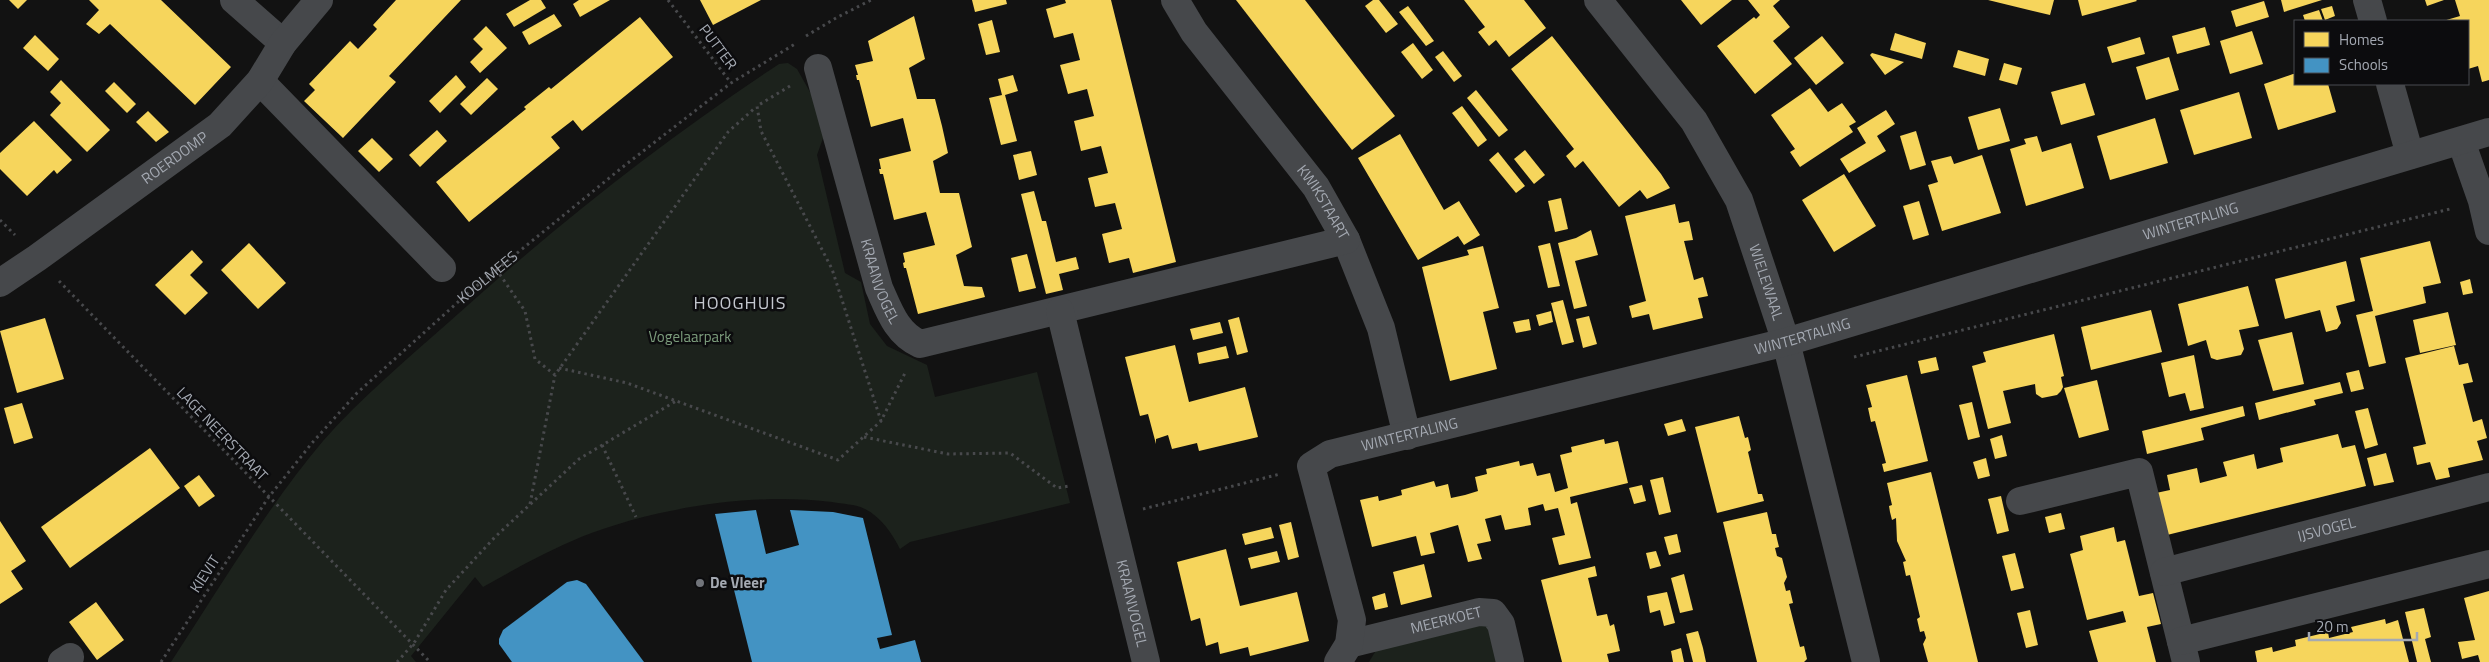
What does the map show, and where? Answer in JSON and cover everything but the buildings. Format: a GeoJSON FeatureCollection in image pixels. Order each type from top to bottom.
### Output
{"type":"FeatureCollection","features":[{"type":"Feature","properties":{"kind":"street"},"geometry":{"type":"LineString","coordinates":[[234,0],[284,43]]}},
{"type":"Feature","properties":{"kind":"street","name":"ROERDOMP"},"geometry":{"type":"LineString","coordinates":[[0,283],[38,258],[220,125],[260,81],[284,43],[319,0]]}},
{"type":"Feature","properties":{"kind":"street","name":"KWIKSTAART"},"geometry":{"type":"LineString","coordinates":[[1175,0],[1194,32],[1316,187],[1346,240],[1382,328],[1407,436]]}},
{"type":"Feature","properties":{"kind":"street","name":"WIELEWAAL"},"geometry":{"type":"LineString","coordinates":[[1598,0],[1694,121],[1739,200],[1786,342],[1866,662]]}},
{"type":"Feature","properties":{"kind":"street"},"geometry":{"type":"LineString","coordinates":[[2367,0],[2373,20]]}},
{"type":"Feature","properties":{"kind":"street","name":"KRAANVOGEL"},"geometry":{"type":"LineString","coordinates":[[818,68],[879,288],[892,319],[908,338],[920,344]]}},
{"type":"Feature","properties":{"kind":"street"},"geometry":{"type":"LineString","coordinates":[[260,81],[442,268]]}},
{"type":"Feature","properties":{"kind":"street"},"geometry":{"type":"LineString","coordinates":[[2390,85],[2410,155]]}},
{"type":"Feature","properties":{"kind":"street","name":"WINTERTALING"},"geometry":{"type":"LineString","coordinates":[[1311,466],[1330,454],[1786,342],[2489,132]]}},
{"type":"Feature","properties":{"kind":"street"},"geometry":{"type":"LineString","coordinates":[[2461,141],[2482,201],[2489,231]]}},
{"type":"Feature","properties":{"kind":"street"},"geometry":{"type":"LineString","coordinates":[[920,344],[1346,240]]}},
{"type":"Feature","properties":{"kind":"street","name":"KRAANVOGEL"},"geometry":{"type":"LineString","coordinates":[[1060,311],[1101,483],[1111,517],[1113,560],[1146,662]]}},
{"type":"Feature","properties":{"kind":"street","name":"MEERKOET"},"geometry":{"type":"LineString","coordinates":[[1311,466],[1352,620],[1344,653]]}},
{"type":"Feature","properties":{"kind":"street"},"geometry":{"type":"LineString","coordinates":[[2020,501],[2138,472],[2184,651],[2489,564]]}},
{"type":"Feature","properties":{"kind":"street","name":"IJSVOGEL"},"geometry":{"type":"LineString","coordinates":[[2164,572],[2489,487]]}},
{"type":"Feature","properties":{"kind":"street","name":"MEERKOET"},"geometry":{"type":"LineString","coordinates":[[1344,653],[1479,612],[1493,614],[1501,624],[1510,662]]}},
{"type":"Feature","properties":{"kind":"path","name":"PUTTER"},"geometry":{"type":"LineString","coordinates":[[668,0],[731,83]]}},
{"type":"Feature","properties":{"kind":"path"},"geometry":{"type":"LineString","coordinates":[[530,504],[555,375],[728,132],[757,106],[818,68]]}},
{"type":"Feature","properties":{"kind":"path","name":"KOOLMEES"},"geometry":{"type":"LineString","coordinates":[[268,498],[312,443],[358,394],[496,268],[731,83]]}},
{"type":"Feature","properties":{"kind":"path"},"geometry":{"type":"LineString","coordinates":[[757,106],[761,131],[832,268],[881,420]]}},
{"type":"Feature","properties":{"kind":"path"},"geometry":{"type":"LineString","coordinates":[[1849,356],[1858,358],[2482,201]]}},
{"type":"Feature","properties":{"kind":"path","name":"LAGE NEERSTRAAT"},"geometry":{"type":"LineString","coordinates":[[0,220],[268,498],[414,643],[430,662]]}},
{"type":"Feature","properties":{"kind":"path"},"geometry":{"type":"LineString","coordinates":[[496,268],[525,311],[536,359],[555,375]]}},
{"type":"Feature","properties":{"kind":"path"},"geometry":{"type":"LineString","coordinates":[[560,368],[627,383],[838,460],[881,420],[920,344]]}},
{"type":"Feature","properties":{"kind":"path"},"geometry":{"type":"LineString","coordinates":[[396,662],[414,643],[446,590],[495,537],[530,504],[579,459],[676,401]]}},
{"type":"Feature","properties":{"kind":"path"},"geometry":{"type":"LineString","coordinates":[[863,437],[948,454],[1010,452],[1058,488],[1101,483]]}},
{"type":"Feature","properties":{"kind":"path"},"geometry":{"type":"LineString","coordinates":[[602,445],[636,517]]}},
{"type":"Feature","properties":{"kind":"path"},"geometry":{"type":"LineString","coordinates":[[1111,517],[1311,466]]}},
{"type":"Feature","properties":{"kind":"path","name":"KIEVIT"},"geometry":{"type":"LineString","coordinates":[[161,662],[268,498]]}},
{"type":"Feature","properties":{"kind":"green space","name":"Vogelaarpark"},"geometry":{"type":"Polygon","coordinates":[[[788,63],[797,69],[828,124],[817,155],[845,273],[861,282],[870,324],[887,346],[927,365],[935,397],[1037,372],[1070,503],[910,542],[900,549],[890,531],[876,516],[865,509],[849,504],[802,499],[770,499],[705,505],[640,518],[581,537],[543,554],[483,587],[475,577],[411,656],[416,662],[171,662],[282,494],[323,441],[368,394],[488,287],[568,219],[735,93],[779,64],[788,63]]]}},
{"type":"Feature","properties":{"kind":"green space"},"geometry":{"type":"Polygon","coordinates":[[[1489,624],[1501,662],[1369,662],[1383,639],[1489,624]]]}},
{"type":"Feature","properties":{"kind":"place","name":"De Vleer"},"geometry":{"type":"Point","coordinates":[700,583]}},
{"type":"Feature","properties":{"kind":"district","name":"HOOGHUIS"},"geometry":{"type":"Point","coordinates":[740,303]}}]}
